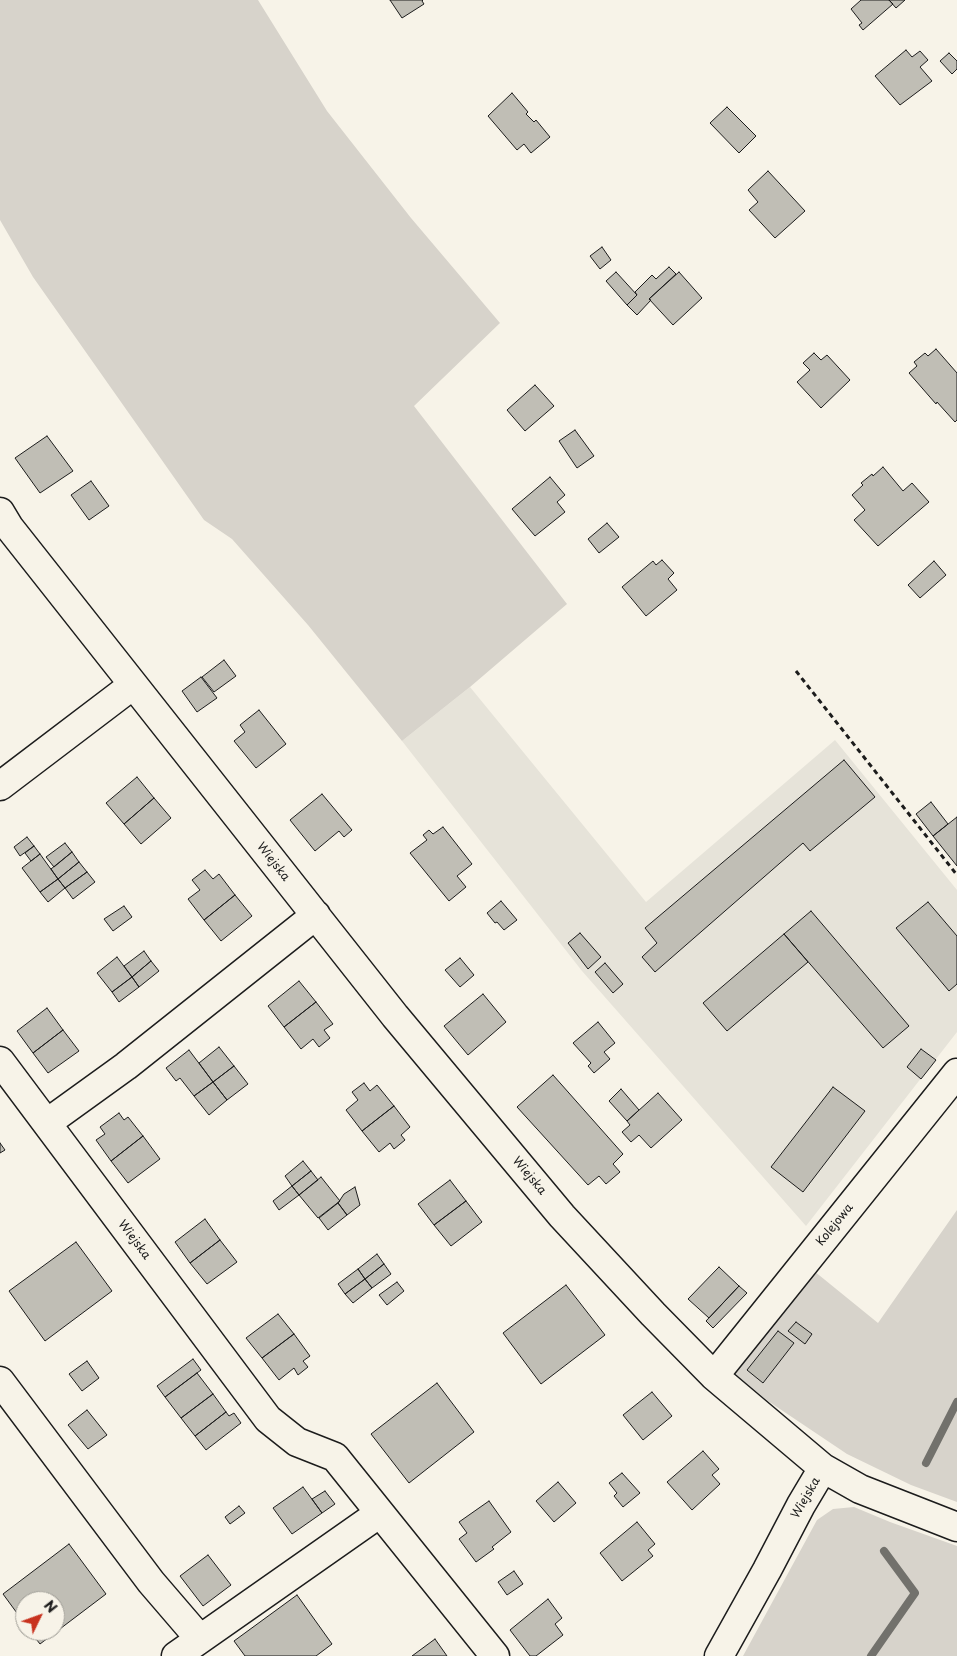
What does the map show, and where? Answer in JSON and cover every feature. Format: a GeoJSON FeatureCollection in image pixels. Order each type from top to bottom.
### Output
{"type":"FeatureCollection","features":[{"type":"Feature","properties":{"kind":"street","name":"Wiejska"},"geometry":{"type":"LineString","coordinates":[[0,512],[9,527],[395,1016],[562,1216],[714,1376],[823,1468],[719,1656]]}},
{"type":"Feature","properties":{"kind":"street"},"geometry":{"type":"LineString","coordinates":[[0,786],[134,685]]}},
{"type":"Feature","properties":{"kind":"street"},"geometry":{"type":"LineString","coordinates":[[46,1123],[126,1066],[316,915]]}},
{"type":"Feature","properties":{"kind":"street","name":"Wiejska"},"geometry":{"type":"LineString","coordinates":[[0,1061],[268,1419],[297,1442],[335,1457],[495,1656]]}},
{"type":"Feature","properties":{"kind":"street","name":"Kolejowa"},"geometry":{"type":"LineString","coordinates":[[714,1376],[957,1073]]}},
{"type":"Feature","properties":{"kind":"street"},"geometry":{"type":"LineString","coordinates":[[0,1381],[151,1582],[200,1639]]}},
{"type":"Feature","properties":{"kind":"street"},"geometry":{"type":"LineString","coordinates":[[823,1468],[860,1489],[957,1527]]}},
{"type":"Feature","properties":{"kind":"street"},"geometry":{"type":"LineString","coordinates":[[176,1656],[380,1512]]}},
{"type":"Feature","properties":{"kind":"path"},"geometry":{"type":"LineString","coordinates":[[796,671],[957,875]]}},
{"type":"Feature","properties":{"kind":"shaded area"},"geometry":{"type":"Polygon","coordinates":[[[0,0],[258,0],[327,111],[411,218],[500,323],[414,406],[567,604],[470,687],[402,741],[308,625],[232,539],[204,520],[33,277],[0,220],[0,0]]]}},
{"type":"Feature","properties":{"kind":"shaded area"},"geometry":{"type":"Polygon","coordinates":[[[470,687],[646,902],[835,740],[957,890],[957,1032],[806,1226],[582,971],[402,741],[470,687]]]}},
{"type":"Feature","properties":{"kind":"shaded area"},"geometry":{"type":"Polygon","coordinates":[[[957,1210],[957,1502],[911,1485],[847,1454],[768,1401],[733,1372],[814,1271],[878,1323],[957,1210]]]}},
{"type":"Feature","properties":{"kind":"shaded area"},"geometry":{"type":"Polygon","coordinates":[[[854,1507],[957,1546],[957,1656],[743,1656],[817,1520],[833,1509],[854,1507]]]}},
{"type":"Feature","properties":{"kind":"building"},"geometry":{"type":"Polygon","coordinates":[[[390,0],[423,0],[424,4],[402,18],[390,0]]]}},
{"type":"Feature","properties":{"kind":"building"},"geometry":{"type":"Polygon","coordinates":[[[861,0],[889,0],[893,4],[863,30],[859,25],[862,23],[851,9],[861,0]]]}},
{"type":"Feature","properties":{"kind":"building"},"geometry":{"type":"Polygon","coordinates":[[[889,0],[905,0],[896,8],[889,0]]]}},
{"type":"Feature","properties":{"kind":"building"},"geometry":{"type":"Polygon","coordinates":[[[906,50],[912,57],[920,51],[928,60],[920,67],[932,81],[900,105],[875,76],[906,50]]]}},
{"type":"Feature","properties":{"kind":"building"},"geometry":{"type":"Polygon","coordinates":[[[949,53],[957,61],[957,69],[952,74],[940,61],[949,53]]]}},
{"type":"Feature","properties":{"kind":"building"},"geometry":{"type":"Polygon","coordinates":[[[512,93],[528,112],[526,114],[534,122],[536,120],[550,137],[531,153],[524,144],[517,150],[488,116],[512,93]]]}},
{"type":"Feature","properties":{"kind":"building"},"geometry":{"type":"Polygon","coordinates":[[[727,107],[756,136],[739,153],[710,123],[727,107]]]}},
{"type":"Feature","properties":{"kind":"building"},"geometry":{"type":"Polygon","coordinates":[[[768,171],[805,211],[775,238],[749,210],[758,202],[748,190],[768,171]]]}},
{"type":"Feature","properties":{"kind":"building"},"geometry":{"type":"Polygon","coordinates":[[[602,247],[611,260],[600,269],[590,256],[602,247]]]}},
{"type":"Feature","properties":{"kind":"building"},"geometry":{"type":"Polygon","coordinates":[[[669,267],[676,274],[649,299],[651,300],[637,315],[627,305],[637,295],[635,292],[652,275],[656,279],[669,267]]]}},
{"type":"Feature","properties":{"kind":"building"},"geometry":{"type":"Polygon","coordinates":[[[616,272],[637,295],[627,305],[606,281],[616,272]]]}},
{"type":"Feature","properties":{"kind":"building"},"geometry":{"type":"Polygon","coordinates":[[[679,272],[702,298],[673,325],[649,299],[679,272]]]}},
{"type":"Feature","properties":{"kind":"building"},"geometry":{"type":"Polygon","coordinates":[[[936,349],[957,373],[957,420],[955,422],[937,402],[936,404],[909,373],[917,366],[914,362],[925,353],[928,356],[936,349]]]}},
{"type":"Feature","properties":{"kind":"building"},"geometry":{"type":"Polygon","coordinates":[[[814,353],[821,360],[827,355],[850,380],[821,408],[797,382],[810,370],[803,363],[814,353]]]}},
{"type":"Feature","properties":{"kind":"building"},"geometry":{"type":"Polygon","coordinates":[[[535,385],[554,406],[525,431],[507,410],[535,385]]]}},
{"type":"Feature","properties":{"kind":"building"},"geometry":{"type":"Polygon","coordinates":[[[575,430],[594,456],[577,468],[559,441],[575,430]]]}},
{"type":"Feature","properties":{"kind":"building"},"geometry":{"type":"Polygon","coordinates":[[[47,436],[73,471],[40,493],[15,458],[47,436]]]}},
{"type":"Feature","properties":{"kind":"building"},"geometry":{"type":"Polygon","coordinates":[[[883,467],[903,491],[912,483],[929,502],[878,546],[854,520],[865,510],[852,495],[863,485],[861,483],[883,467]]]}},
{"type":"Feature","properties":{"kind":"building"},"geometry":{"type":"Polygon","coordinates":[[[550,477],[565,495],[557,502],[565,512],[535,536],[512,509],[550,477]]]}},
{"type":"Feature","properties":{"kind":"building"},"geometry":{"type":"Polygon","coordinates":[[[91,481],[109,506],[89,520],[71,495],[91,481]]]}},
{"type":"Feature","properties":{"kind":"building"},"geometry":{"type":"Polygon","coordinates":[[[607,523],[619,537],[599,553],[588,539],[607,523]]]}},
{"type":"Feature","properties":{"kind":"building"},"geometry":{"type":"Polygon","coordinates":[[[662,560],[674,573],[668,579],[677,590],[646,616],[622,587],[653,561],[656,565],[662,560]]]}},
{"type":"Feature","properties":{"kind":"building"},"geometry":{"type":"Polygon","coordinates":[[[934,561],[946,575],[920,598],[908,585],[934,561]]]}},
{"type":"Feature","properties":{"kind":"building"},"geometry":{"type":"Polygon","coordinates":[[[224,660],[236,676],[214,692],[202,677],[224,660]]]}},
{"type":"Feature","properties":{"kind":"building"},"geometry":{"type":"Polygon","coordinates":[[[201,677],[217,698],[197,712],[182,691],[201,677]]]}},
{"type":"Feature","properties":{"kind":"building"},"geometry":{"type":"Polygon","coordinates":[[[259,710],[286,744],[256,768],[234,741],[245,732],[240,725],[259,710]]]}},
{"type":"Feature","properties":{"kind":"building"},"geometry":{"type":"Polygon","coordinates":[[[844,760],[875,797],[810,851],[803,843],[655,972],[642,957],[657,943],[645,928],[844,760]]]}},
{"type":"Feature","properties":{"kind":"building"},"geometry":{"type":"Polygon","coordinates":[[[137,777],[154,798],[124,824],[106,803],[137,777]]]}},
{"type":"Feature","properties":{"kind":"building"},"geometry":{"type":"Polygon","coordinates":[[[322,794],[352,830],[344,837],[339,831],[315,851],[290,820],[322,794]]]}},
{"type":"Feature","properties":{"kind":"building"},"geometry":{"type":"Polygon","coordinates":[[[154,798],[171,818],[141,844],[124,824],[154,798]]]}},
{"type":"Feature","properties":{"kind":"building"},"geometry":{"type":"Polygon","coordinates":[[[931,802],[948,824],[933,836],[916,814],[931,802]]]}},
{"type":"Feature","properties":{"kind":"building"},"geometry":{"type":"Polygon","coordinates":[[[957,817],[957,866],[933,836],[957,817]]]}},
{"type":"Feature","properties":{"kind":"building"},"geometry":{"type":"Polygon","coordinates":[[[443,827],[472,864],[457,876],[466,887],[449,901],[410,853],[427,840],[423,835],[429,830],[433,834],[443,827]]]}},
{"type":"Feature","properties":{"kind":"building"},"geometry":{"type":"Polygon","coordinates":[[[27,837],[34,846],[20,856],[14,847],[27,837]]]}},
{"type":"Feature","properties":{"kind":"building"},"geometry":{"type":"Polygon","coordinates":[[[65,843],[72,852],[54,867],[46,857],[65,843]]]}},
{"type":"Feature","properties":{"kind":"building"},"geometry":{"type":"Polygon","coordinates":[[[34,846],[40,854],[31,861],[25,853],[34,846]]]}},
{"type":"Feature","properties":{"kind":"building"},"geometry":{"type":"Polygon","coordinates":[[[72,852],[79,862],[58,879],[51,869],[72,852]]]}},
{"type":"Feature","properties":{"kind":"building"},"geometry":{"type":"Polygon","coordinates":[[[40,854],[58,879],[40,892],[22,868],[40,854]]]}},
{"type":"Feature","properties":{"kind":"building"},"geometry":{"type":"Polygon","coordinates":[[[79,862],[87,872],[65,888],[58,879],[79,862]]]}},
{"type":"Feature","properties":{"kind":"building"},"geometry":{"type":"Polygon","coordinates":[[[205,870],[213,879],[219,874],[235,895],[204,920],[188,899],[200,890],[192,880],[205,870]]]}},
{"type":"Feature","properties":{"kind":"building"},"geometry":{"type":"Polygon","coordinates":[[[87,872],[95,882],[73,899],[65,888],[87,872]]]}},
{"type":"Feature","properties":{"kind":"building"},"geometry":{"type":"Polygon","coordinates":[[[58,879],[65,888],[48,902],[40,892],[58,879]]]}},
{"type":"Feature","properties":{"kind":"building"},"geometry":{"type":"Polygon","coordinates":[[[235,895],[252,916],[221,941],[204,920],[235,895]]]}},
{"type":"Feature","properties":{"kind":"building"},"geometry":{"type":"Polygon","coordinates":[[[501,901],[517,920],[504,930],[487,913],[501,901]]]}},
{"type":"Feature","properties":{"kind":"building"},"geometry":{"type":"Polygon","coordinates":[[[928,902],[957,936],[957,984],[949,991],[896,928],[928,902]]]}},
{"type":"Feature","properties":{"kind":"building"},"geometry":{"type":"Polygon","coordinates":[[[124,906],[132,917],[113,931],[104,919],[124,906]]]}},
{"type":"Feature","properties":{"kind":"building"},"geometry":{"type":"Polygon","coordinates":[[[811,911],[909,1026],[883,1048],[784,934],[811,911]]]}},
{"type":"Feature","properties":{"kind":"building"},"geometry":{"type":"Polygon","coordinates":[[[580,933],[601,957],[588,969],[568,943],[580,933]]]}},
{"type":"Feature","properties":{"kind":"building"},"geometry":{"type":"Polygon","coordinates":[[[784,934],[808,962],[727,1031],[703,1003],[784,934]]]}},
{"type":"Feature","properties":{"kind":"building"},"geometry":{"type":"Polygon","coordinates":[[[144,951],[151,961],[132,977],[124,966],[144,951]]]}},
{"type":"Feature","properties":{"kind":"building"},"geometry":{"type":"Polygon","coordinates":[[[117,957],[132,977],[112,992],[97,973],[117,957]]]}},
{"type":"Feature","properties":{"kind":"building"},"geometry":{"type":"Polygon","coordinates":[[[460,958],[474,975],[460,987],[445,970],[460,958]]]}},
{"type":"Feature","properties":{"kind":"building"},"geometry":{"type":"Polygon","coordinates":[[[151,961],[159,971],[139,987],[132,977],[151,961]]]}},
{"type":"Feature","properties":{"kind":"building"},"geometry":{"type":"Polygon","coordinates":[[[605,963],[623,984],[613,993],[595,972],[605,963]]]}},
{"type":"Feature","properties":{"kind":"building"},"geometry":{"type":"Polygon","coordinates":[[[132,977],[139,987],[119,1002],[112,992],[132,977]]]}},
{"type":"Feature","properties":{"kind":"building"},"geometry":{"type":"Polygon","coordinates":[[[299,981],[316,1002],[284,1027],[268,1006],[299,981]]]}},
{"type":"Feature","properties":{"kind":"building"},"geometry":{"type":"Polygon","coordinates":[[[483,994],[506,1022],[468,1055],[444,1026],[483,994]]]}},
{"type":"Feature","properties":{"kind":"building"},"geometry":{"type":"Polygon","coordinates":[[[316,1002],[333,1024],[324,1030],[330,1038],[319,1047],[313,1039],[301,1049],[284,1027],[316,1002]]]}},
{"type":"Feature","properties":{"kind":"building"},"geometry":{"type":"Polygon","coordinates":[[[47,1008],[63,1030],[33,1053],[17,1031],[47,1008]]]}},
{"type":"Feature","properties":{"kind":"building"},"geometry":{"type":"Polygon","coordinates":[[[598,1022],[615,1043],[604,1052],[610,1059],[594,1073],[588,1066],[591,1063],[573,1043],[598,1022]]]}},
{"type":"Feature","properties":{"kind":"building"},"geometry":{"type":"Polygon","coordinates":[[[63,1030],[79,1051],[48,1073],[33,1053],[63,1030]]]}},
{"type":"Feature","properties":{"kind":"building"},"geometry":{"type":"Polygon","coordinates":[[[219,1047],[234,1066],[213,1082],[199,1063],[219,1047]]]}},
{"type":"Feature","properties":{"kind":"building"},"geometry":{"type":"Polygon","coordinates":[[[921,1049],[936,1060],[921,1079],[907,1067],[921,1049]]]}},
{"type":"Feature","properties":{"kind":"building"},"geometry":{"type":"Polygon","coordinates":[[[189,1050],[213,1082],[194,1096],[180,1078],[176,1081],[166,1068],[189,1050]]]}},
{"type":"Feature","properties":{"kind":"building"},"geometry":{"type":"Polygon","coordinates":[[[234,1066],[248,1084],[227,1100],[213,1082],[234,1066]]]}},
{"type":"Feature","properties":{"kind":"building"},"geometry":{"type":"Polygon","coordinates":[[[553,1075],[623,1154],[613,1164],[620,1172],[606,1184],[599,1176],[588,1185],[517,1107],[553,1075]]]}},
{"type":"Feature","properties":{"kind":"building"},"geometry":{"type":"Polygon","coordinates":[[[213,1082],[227,1100],[209,1115],[194,1096],[213,1082]]]}},
{"type":"Feature","properties":{"kind":"building"},"geometry":{"type":"Polygon","coordinates":[[[364,1083],[370,1091],[377,1085],[394,1106],[362,1131],[346,1110],[358,1100],[352,1092],[364,1083]]]}},
{"type":"Feature","properties":{"kind":"building"},"geometry":{"type":"Polygon","coordinates":[[[833,1087],[865,1111],[803,1192],[771,1167],[833,1087]]]}},
{"type":"Feature","properties":{"kind":"building"},"geometry":{"type":"Polygon","coordinates":[[[621,1089],[639,1110],[627,1121],[609,1101],[621,1089]]]}},
{"type":"Feature","properties":{"kind":"building"},"geometry":{"type":"Polygon","coordinates":[[[658,1093],[682,1120],[651,1148],[639,1135],[631,1142],[622,1132],[630,1125],[627,1121],[658,1093]]]}},
{"type":"Feature","properties":{"kind":"building"},"geometry":{"type":"Polygon","coordinates":[[[394,1106],[410,1127],[401,1135],[405,1140],[394,1149],[390,1143],[379,1152],[362,1131],[394,1106]]]}},
{"type":"Feature","properties":{"kind":"building"},"geometry":{"type":"Polygon","coordinates":[[[119,1113],[124,1120],[128,1117],[143,1136],[111,1161],[96,1140],[105,1134],[100,1127],[119,1113]]]}},
{"type":"Feature","properties":{"kind":"building"},"geometry":{"type":"Polygon","coordinates":[[[143,1136],[160,1159],[128,1183],[111,1161],[143,1136]]]}},
{"type":"Feature","properties":{"kind":"building"},"geometry":{"type":"Polygon","coordinates":[[[0,1143],[5,1150],[0,1153],[0,1143]]]}},
{"type":"Feature","properties":{"kind":"building"},"geometry":{"type":"Polygon","coordinates":[[[303,1161],[311,1171],[292,1186],[285,1176],[303,1161]]]}},
{"type":"Feature","properties":{"kind":"building"},"geometry":{"type":"Polygon","coordinates":[[[311,1171],[318,1180],[299,1195],[292,1186],[311,1171]]]}},
{"type":"Feature","properties":{"kind":"building"},"geometry":{"type":"Polygon","coordinates":[[[321,1177],[340,1201],[318,1218],[299,1195],[321,1177]]]}},
{"type":"Feature","properties":{"kind":"building"},"geometry":{"type":"Polygon","coordinates":[[[450,1180],[466,1201],[434,1225],[418,1204],[450,1180]]]}},
{"type":"Feature","properties":{"kind":"building"},"geometry":{"type":"Polygon","coordinates":[[[292,1186],[299,1195],[279,1210],[273,1201],[292,1186]]]}},
{"type":"Feature","properties":{"kind":"building"},"geometry":{"type":"Polygon","coordinates":[[[355,1187],[360,1205],[347,1215],[338,1203],[344,1194],[355,1187]]]}},
{"type":"Feature","properties":{"kind":"building"},"geometry":{"type":"Polygon","coordinates":[[[466,1201],[482,1222],[451,1246],[434,1225],[466,1201]]]}},
{"type":"Feature","properties":{"kind":"building"},"geometry":{"type":"Polygon","coordinates":[[[338,1203],[347,1215],[328,1230],[319,1218],[338,1203]]]}},
{"type":"Feature","properties":{"kind":"building"},"geometry":{"type":"Polygon","coordinates":[[[205,1219],[220,1240],[190,1263],[175,1242],[205,1219]]]}},
{"type":"Feature","properties":{"kind":"building"},"geometry":{"type":"Polygon","coordinates":[[[220,1240],[237,1262],[207,1284],[190,1263],[220,1240]]]}},
{"type":"Feature","properties":{"kind":"building"},"geometry":{"type":"Polygon","coordinates":[[[76,1242],[112,1291],[45,1341],[9,1291],[76,1242]]]}},
{"type":"Feature","properties":{"kind":"building"},"geometry":{"type":"Polygon","coordinates":[[[377,1254],[384,1264],[365,1279],[358,1269],[377,1254]]]}},
{"type":"Feature","properties":{"kind":"building"},"geometry":{"type":"Polygon","coordinates":[[[384,1264],[391,1274],[372,1288],[365,1279],[384,1264]]]}},
{"type":"Feature","properties":{"kind":"building"},"geometry":{"type":"Polygon","coordinates":[[[719,1267],[739,1286],[709,1318],[688,1299],[719,1267]]]}},
{"type":"Feature","properties":{"kind":"building"},"geometry":{"type":"Polygon","coordinates":[[[358,1269],[365,1279],[345,1294],[338,1284],[358,1269]]]}},
{"type":"Feature","properties":{"kind":"building"},"geometry":{"type":"Polygon","coordinates":[[[365,1279],[372,1288],[353,1303],[345,1294],[365,1279]]]}},
{"type":"Feature","properties":{"kind":"building"},"geometry":{"type":"Polygon","coordinates":[[[397,1282],[404,1291],[387,1305],[379,1295],[397,1282]]]}},
{"type":"Feature","properties":{"kind":"building"},"geometry":{"type":"Polygon","coordinates":[[[566,1285],[605,1335],[541,1384],[503,1333],[566,1285]]]}},
{"type":"Feature","properties":{"kind":"building"},"geometry":{"type":"Polygon","coordinates":[[[739,1286],[747,1293],[713,1328],[706,1321],[739,1286]]]}},
{"type":"Feature","properties":{"kind":"building"},"geometry":{"type":"Polygon","coordinates":[[[278,1314],[294,1334],[262,1358],[246,1338],[278,1314]]]}},
{"type":"Feature","properties":{"kind":"building"},"geometry":{"type":"Polygon","coordinates":[[[796,1322],[812,1334],[805,1344],[788,1331],[796,1322]]]}},
{"type":"Feature","properties":{"kind":"building"},"geometry":{"type":"Polygon","coordinates":[[[778,1331],[794,1343],[763,1383],[747,1370],[778,1331]]]}},
{"type":"Feature","properties":{"kind":"building"},"geometry":{"type":"Polygon","coordinates":[[[294,1334],[310,1356],[303,1361],[308,1367],[298,1375],[294,1368],[279,1380],[262,1358],[294,1334]]]}},
{"type":"Feature","properties":{"kind":"building"},"geometry":{"type":"Polygon","coordinates":[[[193,1359],[201,1370],[165,1397],[157,1386],[193,1359]]]}},
{"type":"Feature","properties":{"kind":"building"},"geometry":{"type":"Polygon","coordinates":[[[87,1361],[99,1378],[82,1391],[69,1374],[87,1361]]]}},
{"type":"Feature","properties":{"kind":"building"},"geometry":{"type":"Polygon","coordinates":[[[197,1373],[213,1394],[181,1418],[165,1397],[197,1373]]]}},
{"type":"Feature","properties":{"kind":"building"},"geometry":{"type":"Polygon","coordinates":[[[437,1383],[474,1432],[409,1483],[371,1434],[437,1383]]]}},
{"type":"Feature","properties":{"kind":"building"},"geometry":{"type":"Polygon","coordinates":[[[652,1392],[672,1416],[643,1440],[623,1415],[652,1392]]]}},
{"type":"Feature","properties":{"kind":"building"},"geometry":{"type":"Polygon","coordinates":[[[213,1394],[226,1412],[195,1436],[181,1418],[213,1394]]]}},
{"type":"Feature","properties":{"kind":"building"},"geometry":{"type":"Polygon","coordinates":[[[87,1410],[107,1435],[88,1449],[68,1425],[87,1410]]]}},
{"type":"Feature","properties":{"kind":"building"},"geometry":{"type":"Polygon","coordinates":[[[226,1412],[229,1416],[234,1413],[241,1423],[206,1450],[195,1436],[226,1412]]]}},
{"type":"Feature","properties":{"kind":"building"},"geometry":{"type":"Polygon","coordinates":[[[703,1451],[719,1469],[712,1475],[720,1484],[692,1510],[667,1482],[703,1451]]]}},
{"type":"Feature","properties":{"kind":"building"},"geometry":{"type":"Polygon","coordinates":[[[622,1473],[640,1493],[623,1507],[614,1496],[617,1493],[609,1483],[622,1473]]]}},
{"type":"Feature","properties":{"kind":"building"},"geometry":{"type":"Polygon","coordinates":[[[558,1482],[576,1503],[554,1522],[536,1501],[558,1482]]]}},
{"type":"Feature","properties":{"kind":"building"},"geometry":{"type":"Polygon","coordinates":[[[303,1487],[322,1513],[292,1534],[273,1508],[303,1487]]]}},
{"type":"Feature","properties":{"kind":"building"},"geometry":{"type":"Polygon","coordinates":[[[325,1491],[335,1504],[322,1513],[312,1499],[325,1491]]]}},
{"type":"Feature","properties":{"kind":"building"},"geometry":{"type":"Polygon","coordinates":[[[489,1501],[511,1532],[492,1547],[494,1549],[476,1562],[459,1539],[467,1533],[459,1522],[489,1501]]]}},
{"type":"Feature","properties":{"kind":"building"},"geometry":{"type":"Polygon","coordinates":[[[239,1506],[245,1513],[230,1524],[225,1517],[239,1506]]]}},
{"type":"Feature","properties":{"kind":"building"},"geometry":{"type":"Polygon","coordinates":[[[637,1522],[655,1544],[648,1550],[653,1556],[622,1581],[600,1553],[637,1522]]]}},
{"type":"Feature","properties":{"kind":"building"},"geometry":{"type":"Polygon","coordinates":[[[69,1544],[106,1594],[65,1625],[65,1591],[15,1591],[15,1610],[3,1594],[69,1544]]]}},
{"type":"Feature","properties":{"kind":"building"},"geometry":{"type":"Polygon","coordinates":[[[208,1555],[231,1585],[203,1606],[180,1576],[208,1555]]]}},
{"type":"Feature","properties":{"kind":"building"},"geometry":{"type":"Polygon","coordinates":[[[514,1571],[523,1584],[507,1595],[498,1582],[514,1571]]]}},
{"type":"Feature","properties":{"kind":"building"},"geometry":{"type":"Polygon","coordinates":[[[297,1595],[332,1644],[316,1656],[245,1656],[234,1641],[297,1595]]]}},
{"type":"Feature","properties":{"kind":"building"},"geometry":{"type":"Polygon","coordinates":[[[548,1599],[562,1618],[555,1624],[563,1635],[536,1656],[530,1656],[510,1630],[548,1599]]]}},
{"type":"Feature","properties":{"kind":"building"},"geometry":{"type":"Polygon","coordinates":[[[435,1639],[447,1656],[412,1656],[435,1639]]]}},
{"type":"Feature","properties":{"kind":"waterway"},"geometry":{"type":"LineString","coordinates":[[926,1463],[957,1402]]}},
{"type":"Feature","properties":{"kind":"waterway"},"geometry":{"type":"LineString","coordinates":[[871,1656],[915,1593],[884,1551]]}}]}
